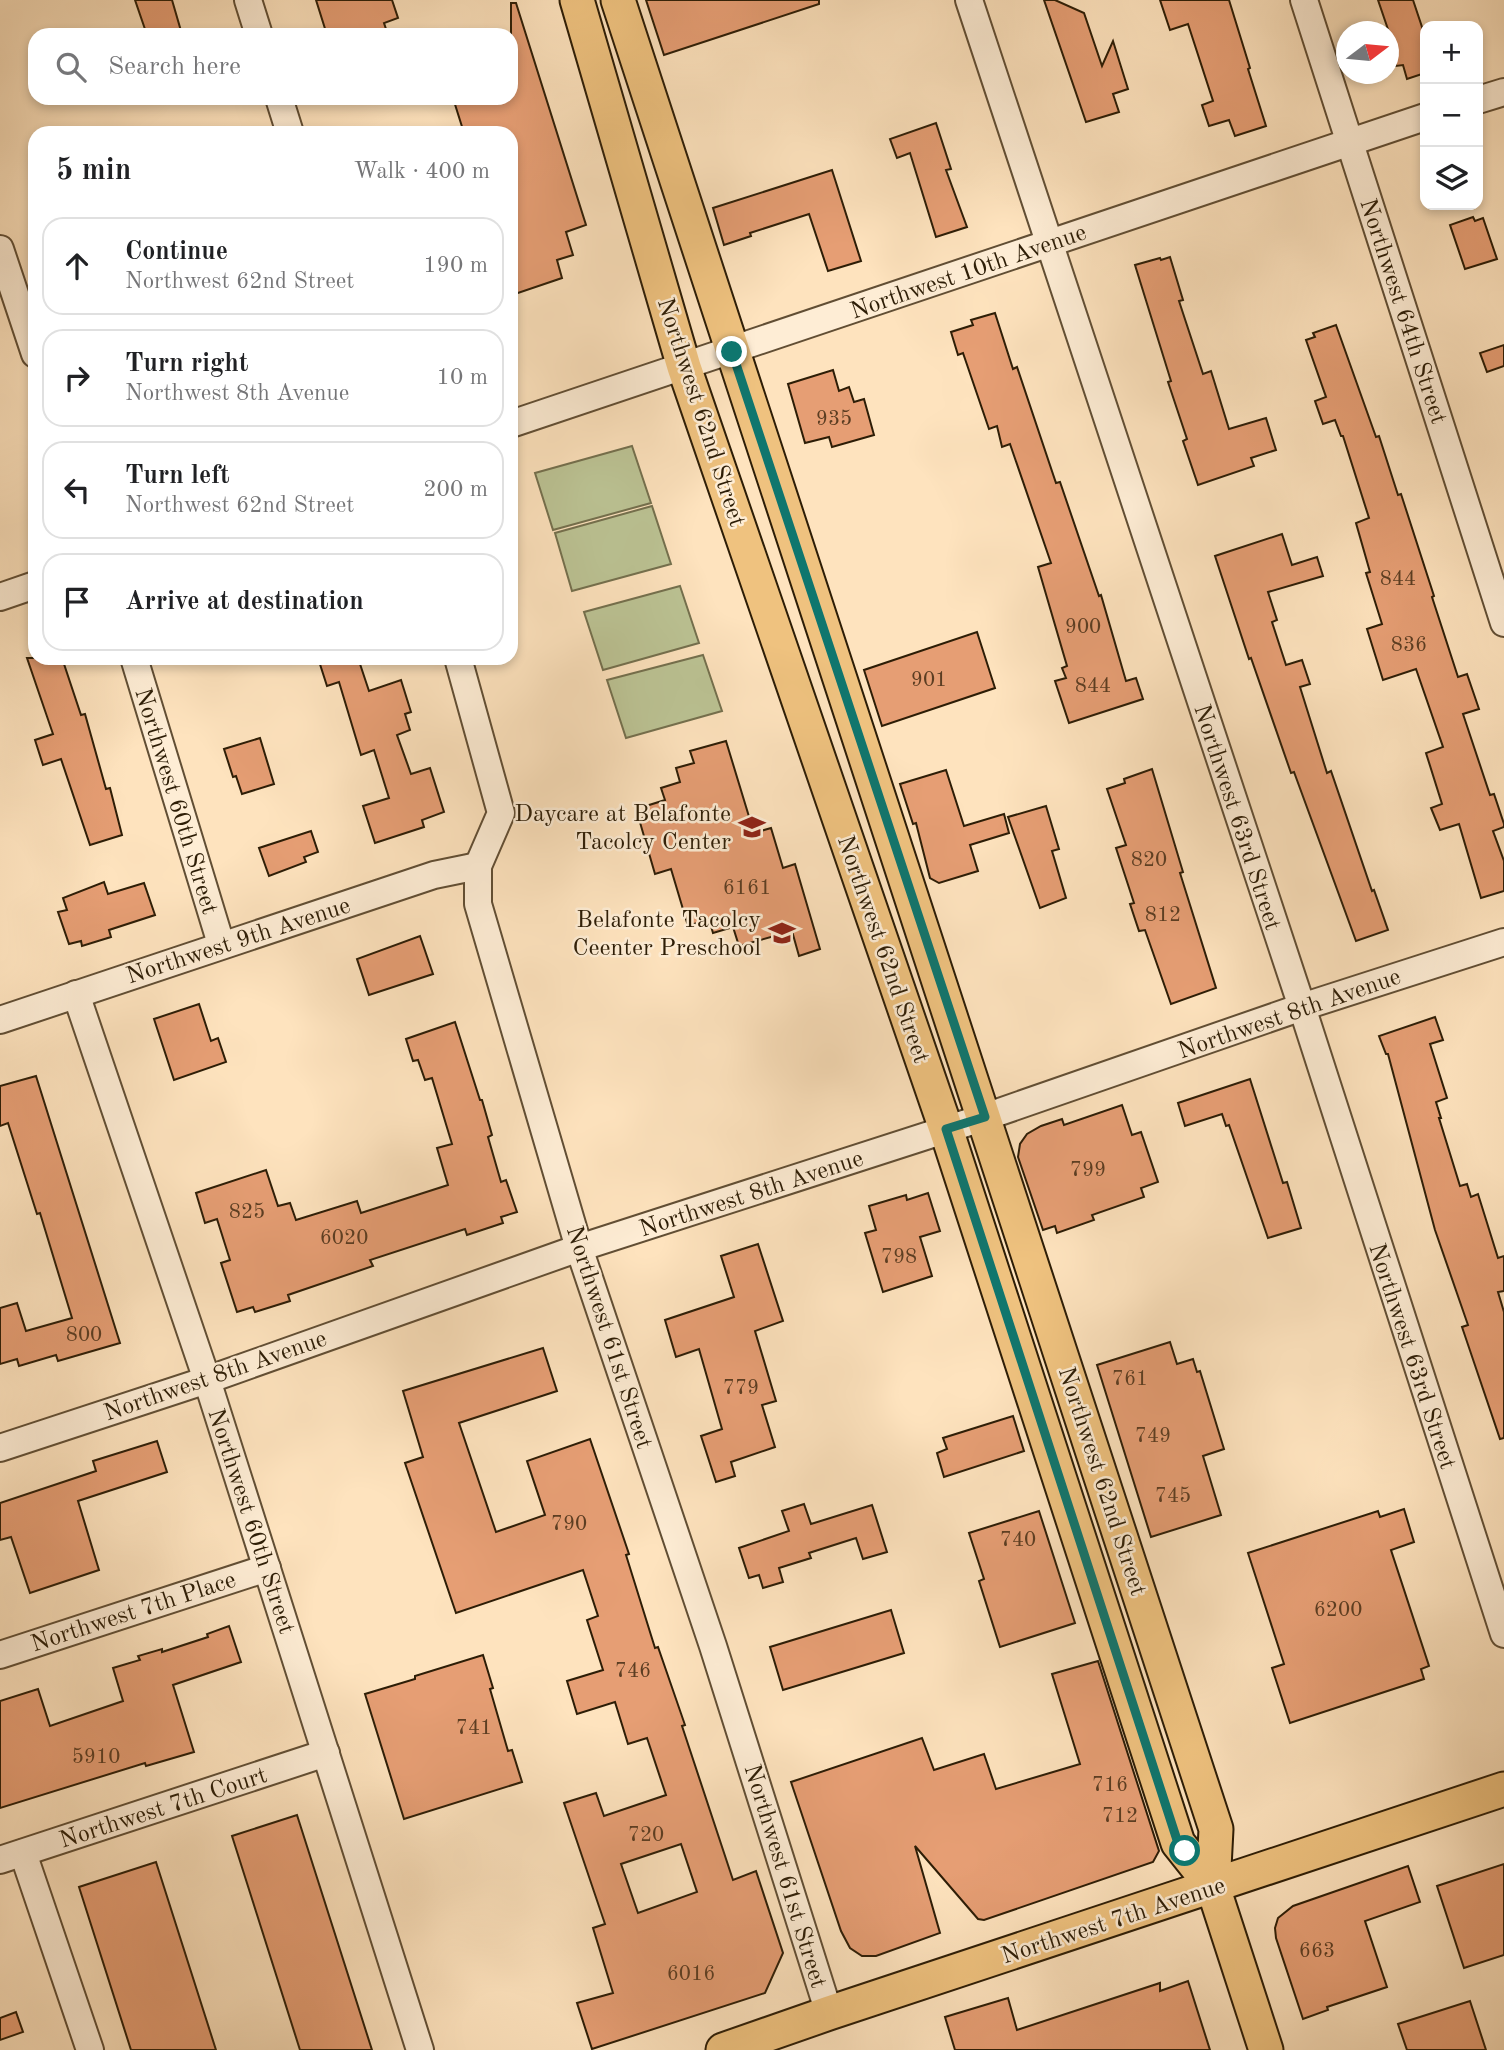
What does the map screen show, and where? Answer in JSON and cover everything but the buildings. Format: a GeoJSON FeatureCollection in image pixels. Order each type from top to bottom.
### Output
{"type":"FeatureCollection","features":[{"type":"Feature","properties":{"kind":"main road","name":"Northwest 62nd Street"},"geometry":{"type":"LineString","coordinates":[[577,0],[684,367],[946,1129],[1178,1843],[1213,1887],[1266,2050]]}},
{"type":"Feature","properties":{"kind":"main road","name":"Northwest 62nd Street"},"geometry":{"type":"LineString","coordinates":[[618,0],[1216,1829],[1213,1887]]}},
{"type":"Feature","properties":{"kind":"main road","name":"Northwest 7th Avenue"},"geometry":{"type":"LineString","coordinates":[[723,2050],[1504,1789]]}},
{"type":"Feature","properties":{"kind":"street"},"geometry":{"type":"LineString","coordinates":[[247,0],[257,28]]}},
{"type":"Feature","properties":{"kind":"street","name":"Northwest 63rd Street"},"geometry":{"type":"LineString","coordinates":[[969,0],[1301,1007],[1504,1634]]}},
{"type":"Feature","properties":{"kind":"street","name":"Northwest 64th Street"},"geometry":{"type":"LineString","coordinates":[[1304,0],[1504,623]]}},
{"type":"Feature","properties":{"kind":"street"},"geometry":{"type":"LineString","coordinates":[[1483,98],[1504,92]]}},
{"type":"Feature","properties":{"kind":"street"},"geometry":{"type":"LineString","coordinates":[[281,105],[288,126]]}},
{"type":"Feature","properties":{"kind":"street","name":"Northwest 10th Avenue"},"geometry":{"type":"LineString","coordinates":[[518,422],[1420,119]]}},
{"type":"Feature","properties":{"kind":"street"},"geometry":{"type":"LineString","coordinates":[[0,249],[28,333]]}},
{"type":"Feature","properties":{"kind":"street"},"geometry":{"type":"LineString","coordinates":[[0,597],[28,587]]}},
{"type":"Feature","properties":{"kind":"street","name":"Northwest 60th Street"},"geometry":{"type":"LineString","coordinates":[[136,665],[221,944]]}},
{"type":"Feature","properties":{"kind":"street","name":"Northwest 61st Street"},"geometry":{"type":"LineString","coordinates":[[460,665],[501,813],[478,866],[478,904],[579,1248],[713,1646],[829,2013]]}},
{"type":"Feature","properties":{"kind":"street","name":"Northwest 9th Avenue"},"geometry":{"type":"LineString","coordinates":[[0,1020],[434,875],[478,866]]}},
{"type":"Feature","properties":{"kind":"street","name":"Northwest 8th Avenue"},"geometry":{"type":"LineString","coordinates":[[0,1448],[207,1380],[579,1248],[985,1117],[1301,1007],[1504,942]]}},
{"type":"Feature","properties":{"kind":"street","name":"Northwest 60th Street"},"geometry":{"type":"LineString","coordinates":[[76,994],[207,1380],[420,2050]]}},
{"type":"Feature","properties":{"kind":"street","name":"Northwest 7th Place"},"geometry":{"type":"LineString","coordinates":[[0,1656],[267,1567]]}},
{"type":"Feature","properties":{"kind":"street","name":"Northwest 7th Court"},"geometry":{"type":"LineString","coordinates":[[12,1856],[326,1753]]}},
{"type":"Feature","properties":{"kind":"street"},"geometry":{"type":"LineString","coordinates":[[12,1856],[90,2050]]}},
{"type":"Feature","properties":{"kind":"green space"},"geometry":{"type":"Polygon","coordinates":[[[632,446],[651,503],[553,530],[535,473],[632,446]]]}},
{"type":"Feature","properties":{"kind":"green space"},"geometry":{"type":"Polygon","coordinates":[[[652,506],[671,564],[572,591],[555,533],[652,506]]]}},
{"type":"Feature","properties":{"kind":"green space"},"geometry":{"type":"Polygon","coordinates":[[[680,586],[699,643],[603,670],[584,612],[680,586]]]}},
{"type":"Feature","properties":{"kind":"green space"},"geometry":{"type":"Polygon","coordinates":[[[703,655],[722,711],[626,738],[607,680],[703,655]]]}},
{"type":"Feature","properties":{"kind":"place","name":"Daycare at Belafonte Tacolcy Center"},"geometry":{"type":"Point","coordinates":[752,827]}},
{"type":"Feature","properties":{"kind":"place","name":"Belafonte Tacolcy Ceenter Preschool"},"geometry":{"type":"Point","coordinates":[782,933]}},
{"type":"Feature","properties":{"kind":"route"},"geometry":{"type":"LineString","coordinates":[[732,352],[985,1117],[946,1129],[1178,1843],[1185,1851]]}}]}
